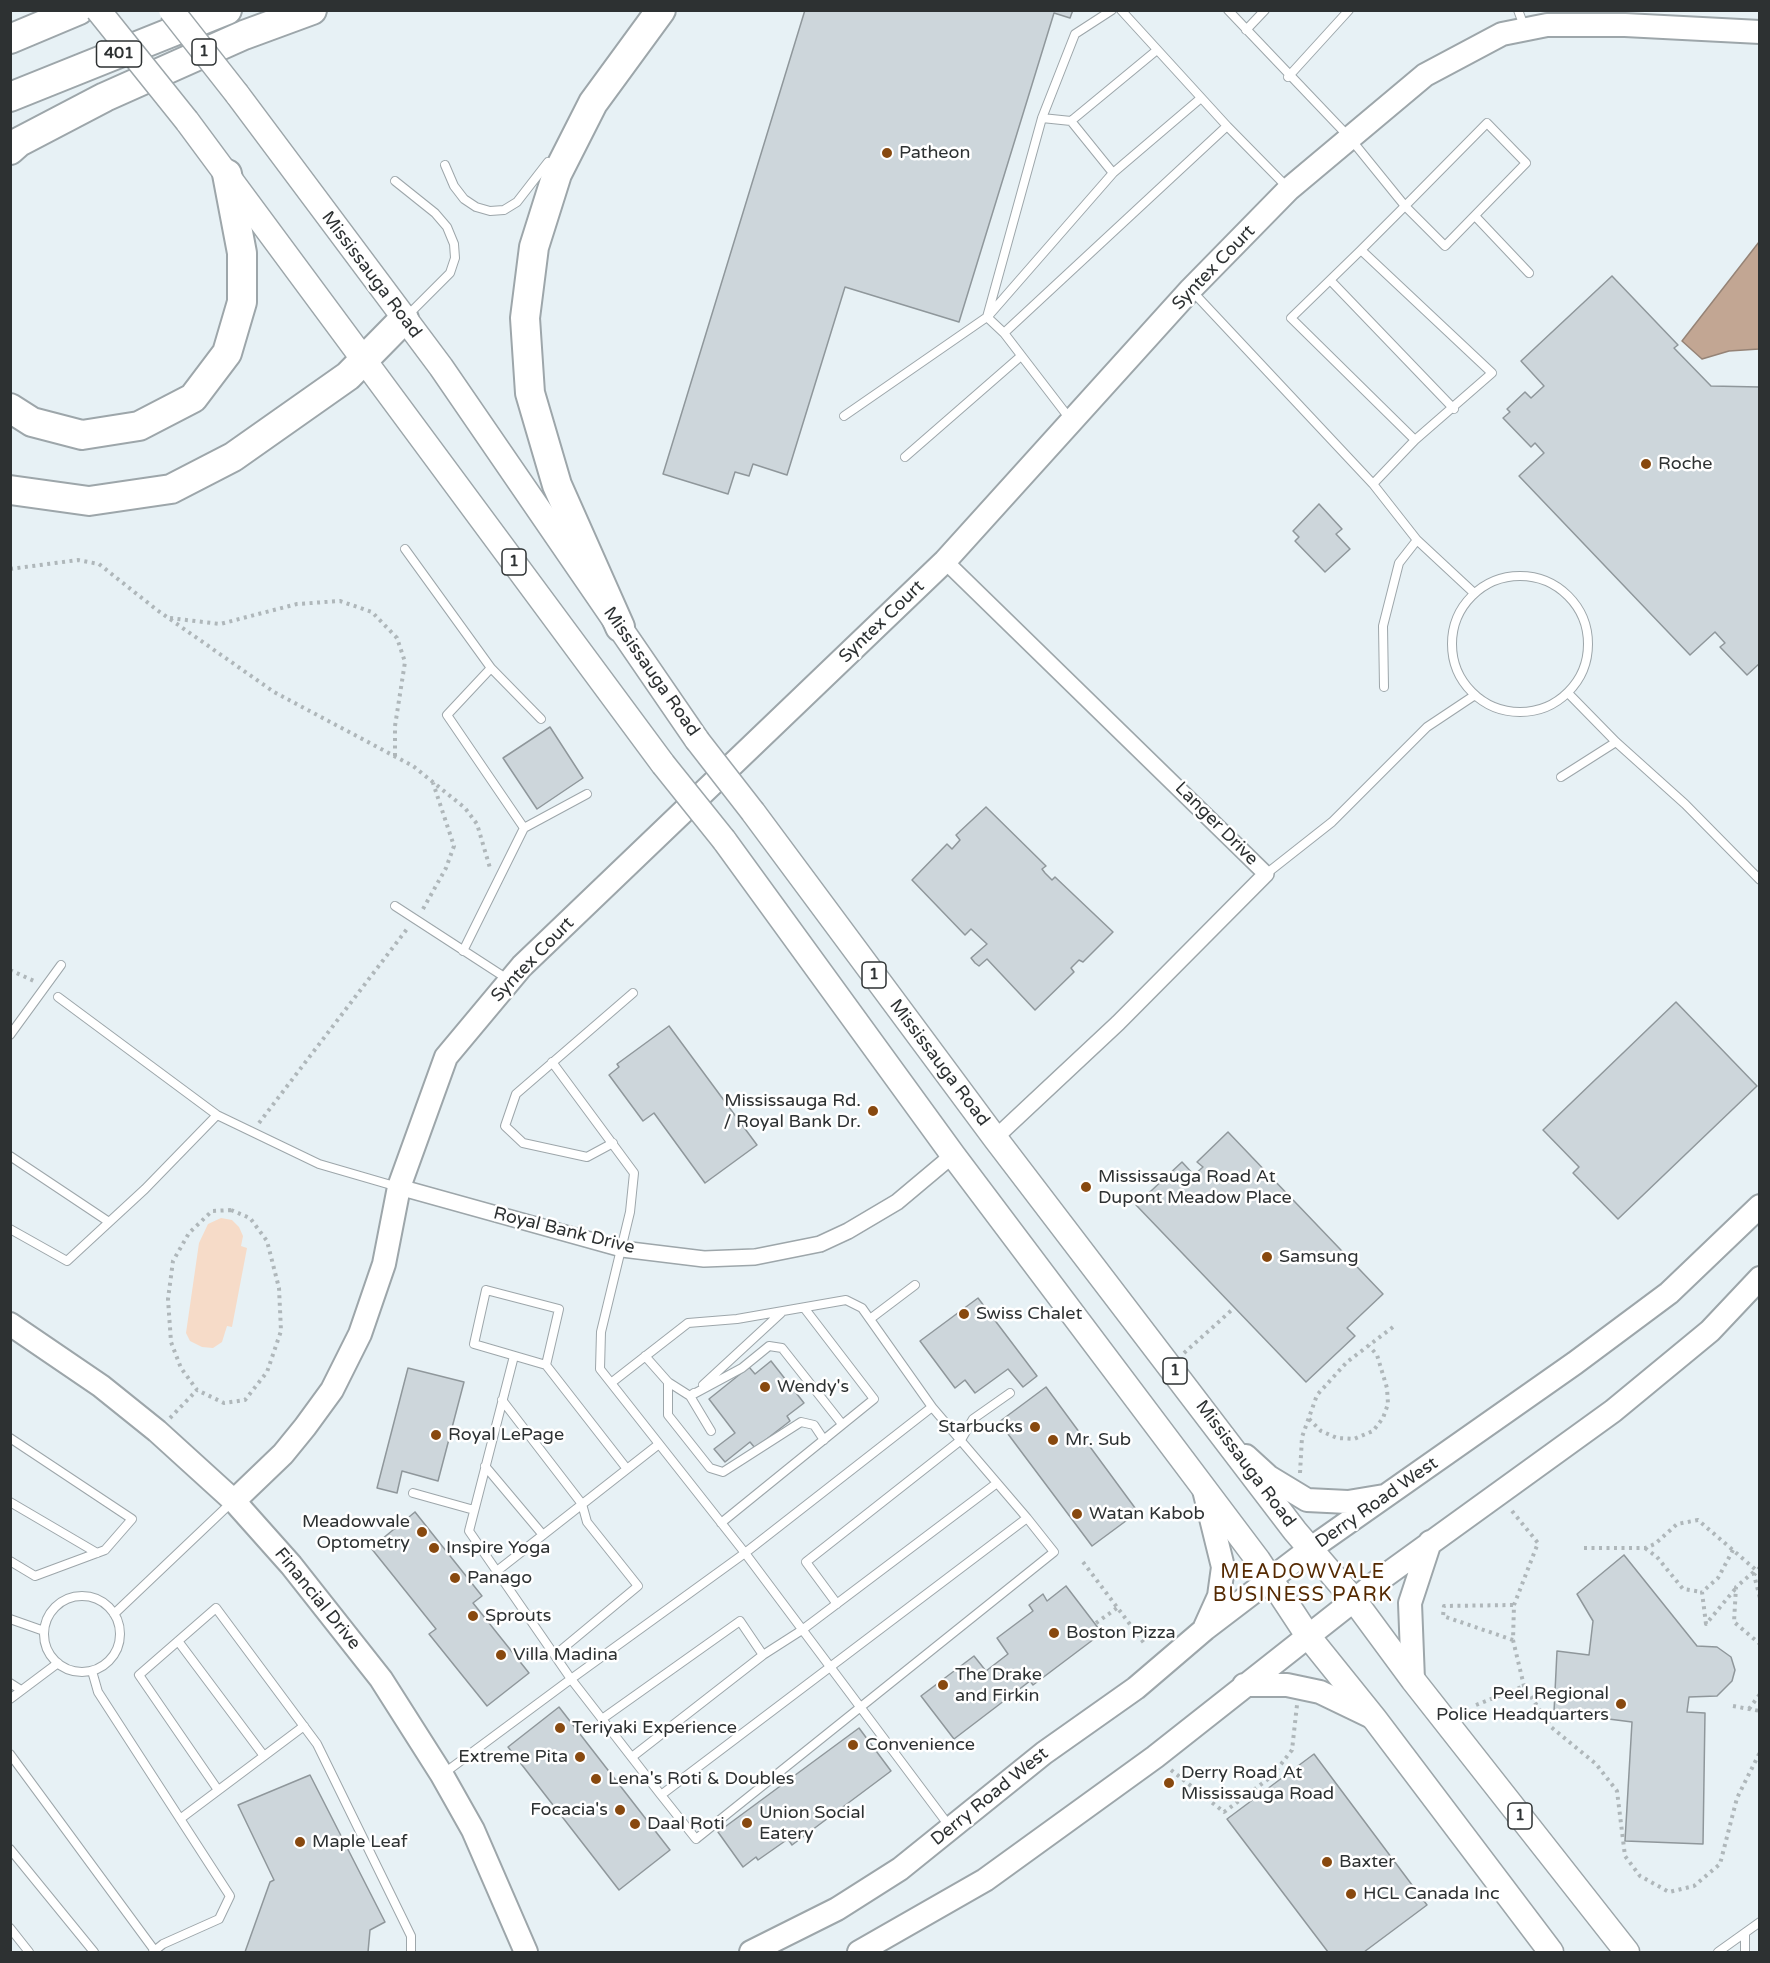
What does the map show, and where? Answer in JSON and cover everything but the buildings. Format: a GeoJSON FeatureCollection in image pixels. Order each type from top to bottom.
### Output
{"type":"FeatureCollection","features":[{"type":"Feature","properties":{"kind":"highway"},"geometry":{"type":"LineString","coordinates":[[10,39],[79,10]]}},
{"type":"Feature","properties":{"kind":"highway","name":"401"},"geometry":{"type":"LineString","coordinates":[[10,97],[227,10]]}},
{"type":"Feature","properties":{"kind":"highway"},"geometry":{"type":"LineString","coordinates":[[10,150],[19,142],[105,97],[244,35],[312,10]]}},
{"type":"Feature","properties":{"kind":"highway"},"geometry":{"type":"LineString","coordinates":[[620,627],[557,485],[530,393],[525,318],[534,248],[557,174],[593,103],[661,10]]}},
{"type":"Feature","properties":{"kind":"highway"},"geometry":{"type":"LineString","coordinates":[[10,408],[32,422],[82,435],[139,426],[193,398],[227,353],[242,302],[242,253],[227,174]]}},
{"type":"Feature","properties":{"kind":"highway"},"geometry":{"type":"LineString","coordinates":[[10,490],[89,501],[171,489],[233,457],[348,376],[404,319]]}},
{"type":"Feature","properties":{"kind":"main road","name":"1"},"geometry":{"type":"LineString","coordinates":[[98,10],[227,174],[663,764],[723,840],[953,1155],[1272,1580],[1308,1636],[1374,1718],[1551,1953]]}},
{"type":"Feature","properties":{"kind":"main road","name":"Mississauga Road"},"geometry":{"type":"LineString","coordinates":[[171,10],[237,94],[441,367],[697,740],[995,1138],[1310,1549],[1354,1600],[1413,1680],[1627,1953]]}},
{"type":"Feature","properties":{"kind":"street","name":"Syntex Court"},"geometry":{"type":"LineString","coordinates":[[234,1501],[283,1454],[332,1390],[360,1334],[384,1264],[399,1187],[446,1057],[531,958],[945,561],[1191,289],[1289,189],[1425,75],[1502,34],[1521,20],[1546,25],[1624,25],[1760,32]]}},
{"type":"Feature","properties":{"kind":"street","name":"Langer Drive"},"geometry":{"type":"LineString","coordinates":[[945,561],[1266,874],[1118,1023],[995,1138]]}},
{"type":"Feature","properties":{"kind":"street","name":"Royal Bank Drive"},"geometry":{"type":"LineString","coordinates":[[399,1187],[622,1249],[704,1259],[755,1257],[820,1244],[897,1202],[953,1155]]}},
{"type":"Feature","properties":{"kind":"street","name":"Derry Road West"},"geometry":{"type":"LineString","coordinates":[[751,1953],[837,1909],[900,1869],[1044,1754],[1136,1688],[1205,1629],[1310,1549],[1575,1363],[1669,1293],[1760,1206]]}},
{"type":"Feature","properties":{"kind":"street"},"geometry":{"type":"LineString","coordinates":[[859,1953],[985,1880],[1155,1757],[1244,1685],[1430,1542],[1613,1411],[1710,1331],[1760,1278]]}},
{"type":"Feature","properties":{"kind":"street","name":"Financial Drive"},"geometry":{"type":"LineString","coordinates":[[10,1324],[101,1386],[157,1431],[234,1501],[291,1565],[381,1679],[442,1775],[473,1830],[526,1953]]}},
{"type":"Feature","properties":{"kind":"street"},"geometry":{"type":"LineString","coordinates":[[1224,1436],[1269,1477],[1307,1500],[1348,1502],[1389,1495]]}},
{"type":"Feature","properties":{"kind":"street"},"geometry":{"type":"LineString","coordinates":[[1204,1491],[1223,1567],[1220,1596],[1205,1629]]}},
{"type":"Feature","properties":{"kind":"street"},"geometry":{"type":"LineString","coordinates":[[1413,1680],[1410,1603],[1430,1542]]}},
{"type":"Feature","properties":{"kind":"street"},"geometry":{"type":"LineString","coordinates":[[1244,1685],[1287,1686],[1320,1692],[1374,1718]]}},
{"type":"Feature","properties":{"kind":"lane"},"geometry":{"type":"LineString","coordinates":[[987,317],[1042,118],[1075,34],[1112,10]]}},
{"type":"Feature","properties":{"kind":"lane"},"geometry":{"type":"LineString","coordinates":[[1120,10],[1227,126],[1289,189]]}},
{"type":"Feature","properties":{"kind":"lane"},"geometry":{"type":"LineString","coordinates":[[1228,10],[1288,77],[1349,137],[1405,206],[1445,246],[1527,163],[1487,123],[1405,206],[1331,280],[1291,318],[1415,440]]}},
{"type":"Feature","properties":{"kind":"lane"},"geometry":{"type":"LineString","coordinates":[[1246,30],[1265,10]]}},
{"type":"Feature","properties":{"kind":"lane"},"geometry":{"type":"LineString","coordinates":[[1288,77],[1349,10]]}},
{"type":"Feature","properties":{"kind":"lane"},"geometry":{"type":"LineString","coordinates":[[1071,121],[1157,50]]}},
{"type":"Feature","properties":{"kind":"lane"},"geometry":{"type":"LineString","coordinates":[[844,416],[987,317],[1113,173],[1201,98]]}},
{"type":"Feature","properties":{"kind":"lane"},"geometry":{"type":"LineString","coordinates":[[559,149],[593,103]]}},
{"type":"Feature","properties":{"kind":"lane"},"geometry":{"type":"LineString","coordinates":[[1042,118],[1071,121],[1113,173]]}},
{"type":"Feature","properties":{"kind":"lane"},"geometry":{"type":"LineString","coordinates":[[1004,333],[1227,126]]}},
{"type":"Feature","properties":{"kind":"lane"},"geometry":{"type":"LineString","coordinates":[[445,165],[454,186],[464,199],[476,207],[490,211],[504,210],[517,202],[552,158]]}},
{"type":"Feature","properties":{"kind":"lane"},"geometry":{"type":"LineString","coordinates":[[395,181],[435,213],[447,226],[454,244],[454,258],[450,273],[404,319]]}},
{"type":"Feature","properties":{"kind":"lane"},"geometry":{"type":"LineString","coordinates":[[1475,216],[1529,273]]}},
{"type":"Feature","properties":{"kind":"lane"},"geometry":{"type":"LineString","coordinates":[[1361,250],[1492,373],[1415,440],[1373,484]]}},
{"type":"Feature","properties":{"kind":"lane"},"geometry":{"type":"LineString","coordinates":[[1331,280],[1454,408]]}},
{"type":"Feature","properties":{"kind":"lane"},"geometry":{"type":"LineString","coordinates":[[1191,289],[1373,484],[1417,540],[1474,593]]}},
{"type":"Feature","properties":{"kind":"lane"},"geometry":{"type":"LineString","coordinates":[[987,317],[1004,333],[1071,420]]}},
{"type":"Feature","properties":{"kind":"lane"},"geometry":{"type":"LineString","coordinates":[[905,457],[1021,356]]}},
{"type":"Feature","properties":{"kind":"lane"},"geometry":{"type":"LineString","coordinates":[[1384,687],[1383,626],[1399,563],[1417,540]]}},
{"type":"Feature","properties":{"kind":"lane"},"geometry":{"type":"LineString","coordinates":[[405,549],[491,668],[541,719]]}},
{"type":"Feature","properties":{"kind":"lane"},"geometry":{"type":"LineString","coordinates":[[1512,576],[1533,576],[1544,580],[1570,597],[1582,614],[1589,635],[1581,676],[1568,693],[1554,703],[1522,712],[1505,710],[1475,695],[1463,681],[1455,663],[1452,645],[1458,617],[1474,593],[1491,582],[1512,576]]}},
{"type":"Feature","properties":{"kind":"lane"},"geometry":{"type":"LineString","coordinates":[[491,668],[447,716],[524,828]]}},
{"type":"Feature","properties":{"kind":"lane"},"geometry":{"type":"LineString","coordinates":[[1568,693],[1616,742],[1685,804],[1760,880]]}},
{"type":"Feature","properties":{"kind":"lane"},"geometry":{"type":"LineString","coordinates":[[1266,874],[1332,822],[1426,727],[1475,695]]}},
{"type":"Feature","properties":{"kind":"lane"},"geometry":{"type":"LineString","coordinates":[[1561,777],[1616,742]]}},
{"type":"Feature","properties":{"kind":"lane"},"geometry":{"type":"LineString","coordinates":[[463,951],[524,828],[586,794]]}},
{"type":"Feature","properties":{"kind":"lane"},"geometry":{"type":"LineString","coordinates":[[395,906],[510,981]]}},
{"type":"Feature","properties":{"kind":"lane"},"geometry":{"type":"LineString","coordinates":[[10,1035],[61,965]]}},
{"type":"Feature","properties":{"kind":"lane"},"geometry":{"type":"LineString","coordinates":[[613,1143],[587,1157],[523,1143],[505,1126],[516,1094],[633,993]]}},
{"type":"Feature","properties":{"kind":"lane"},"geometry":{"type":"LineString","coordinates":[[58,997],[217,1115],[319,1164],[399,1187]]}},
{"type":"Feature","properties":{"kind":"lane"},"geometry":{"type":"LineString","coordinates":[[552,1062],[634,1173],[632,1201],[601,1332],[600,1369],[745,1553],[951,1828]]}},
{"type":"Feature","properties":{"kind":"lane"},"geometry":{"type":"LineString","coordinates":[[10,1229],[67,1261],[217,1115]]}},
{"type":"Feature","properties":{"kind":"lane"},"geometry":{"type":"LineString","coordinates":[[10,1156],[109,1222]]}},
{"type":"Feature","properties":{"kind":"lane"},"geometry":{"type":"LineString","coordinates":[[870,1319],[915,1284]]}},
{"type":"Feature","properties":{"kind":"lane"},"geometry":{"type":"LineString","coordinates":[[546,1365],[559,1309],[486,1290],[474,1344],[546,1365],[627,1469]]}},
{"type":"Feature","properties":{"kind":"lane"},"geometry":{"type":"LineString","coordinates":[[514,1356],[469,1531],[571,1679],[696,1839],[1054,1552],[932,1407],[862,1308],[846,1300],[781,1313],[688,1323],[611,1383]]}},
{"type":"Feature","properties":{"kind":"lane"},"geometry":{"type":"LineString","coordinates":[[721,1523],[874,1399],[805,1309]]}},
{"type":"Feature","properties":{"kind":"lane"},"geometry":{"type":"LineString","coordinates":[[690,1396],[781,1313]]}},
{"type":"Feature","properties":{"kind":"lane"},"geometry":{"type":"LineString","coordinates":[[690,1396],[742,1368],[769,1346],[782,1348],[842,1425]]}},
{"type":"Feature","properties":{"kind":"lane"},"geometry":{"type":"LineString","coordinates":[[645,1356],[668,1382],[690,1396],[711,1431]]}},
{"type":"Feature","properties":{"kind":"lane"},"geometry":{"type":"LineString","coordinates":[[668,1382],[668,1415],[710,1468],[723,1472],[801,1422],[814,1425],[824,1440]]}},
{"type":"Feature","properties":{"kind":"lane"},"geometry":{"type":"LineString","coordinates":[[837,1604],[807,1562],[960,1440],[973,1419],[1010,1393]]}},
{"type":"Feature","properties":{"kind":"lane"},"geometry":{"type":"LineString","coordinates":[[502,1400],[582,1504],[587,1522],[638,1586],[555,1655]]}},
{"type":"Feature","properties":{"kind":"lane"},"geometry":{"type":"LineString","coordinates":[[442,1775],[745,1553],[932,1407]]}},
{"type":"Feature","properties":{"kind":"lane"},"geometry":{"type":"LineString","coordinates":[[10,1438],[132,1519],[105,1550],[35,1576],[10,1561]]}},
{"type":"Feature","properties":{"kind":"lane"},"geometry":{"type":"LineString","coordinates":[[496,1572],[659,1444]]}},
{"type":"Feature","properties":{"kind":"lane"},"geometry":{"type":"LineString","coordinates":[[485,1466],[543,1535]]}},
{"type":"Feature","properties":{"kind":"lane"},"geometry":{"type":"LineString","coordinates":[[632,1757],[763,1655],[802,1630],[997,1483]]}},
{"type":"Feature","properties":{"kind":"lane"},"geometry":{"type":"LineString","coordinates":[[413,1493],[474,1510]]}},
{"type":"Feature","properties":{"kind":"lane"},"geometry":{"type":"LineString","coordinates":[[114,1614],[234,1501]]}},
{"type":"Feature","properties":{"kind":"lane"},"geometry":{"type":"LineString","coordinates":[[10,1502],[97,1553]]}},
{"type":"Feature","properties":{"kind":"lane"},"geometry":{"type":"LineString","coordinates":[[661,1795],[831,1669],[1027,1518]]}},
{"type":"Feature","properties":{"kind":"lane"},"geometry":{"type":"LineString","coordinates":[[72,1597],[96,1599],[114,1614],[119,1624],[117,1648],[111,1658],[92,1671],[80,1672],[58,1663],[50,1654],[44,1631],[52,1610],[72,1597]]}},
{"type":"Feature","properties":{"kind":"lane"},"geometry":{"type":"LineString","coordinates":[[218,1790],[139,1675],[216,1608],[317,1744],[411,1936],[411,1953]]}},
{"type":"Feature","properties":{"kind":"lane"},"geometry":{"type":"LineString","coordinates":[[10,1619],[44,1631]]}},
{"type":"Feature","properties":{"kind":"lane"},"geometry":{"type":"LineString","coordinates":[[602,1719],[740,1621],[763,1655]]}},
{"type":"Feature","properties":{"kind":"lane"},"geometry":{"type":"LineString","coordinates":[[178,1641],[264,1756]]}},
{"type":"Feature","properties":{"kind":"lane"},"geometry":{"type":"LineString","coordinates":[[10,1699],[58,1663]]}},
{"type":"Feature","properties":{"kind":"lane"},"geometry":{"type":"LineString","coordinates":[[10,1754],[154,1952],[163,1944],[219,1919],[230,1896],[98,1692],[92,1671]]}},
{"type":"Feature","properties":{"kind":"lane"},"geometry":{"type":"LineString","coordinates":[[10,1683],[21,1690]]}},
{"type":"Feature","properties":{"kind":"lane"},"geometry":{"type":"LineString","coordinates":[[180,1819],[304,1726]]}},
{"type":"Feature","properties":{"kind":"lane"},"geometry":{"type":"LineString","coordinates":[[10,1849],[94,1953]]}},
{"type":"Feature","properties":{"kind":"lane"},"geometry":{"type":"LineString","coordinates":[[1718,1953],[1760,1922]]}},
{"type":"Feature","properties":{"kind":"lane"},"geometry":{"type":"LineString","coordinates":[[10,1928],[29,1953]]}},
{"type":"Feature","properties":{"kind":"lane"},"geometry":{"type":"LineString","coordinates":[[1745,1933],[1745,1953]]}},
{"type":"Feature","properties":{"kind":"path"},"geometry":{"type":"LineString","coordinates":[[10,569],[78,560],[99,564],[167,618],[274,692],[395,759],[412,766],[465,808],[477,824],[495,885]]}},
{"type":"Feature","properties":{"kind":"path"},"geometry":{"type":"LineString","coordinates":[[167,618],[220,624],[297,604],[340,601],[372,612],[397,638],[405,662],[395,726],[395,759]]}},
{"type":"Feature","properties":{"kind":"path"},"geometry":{"type":"LineString","coordinates":[[251,1133],[428,903],[446,868],[454,846],[433,783]]}},
{"type":"Feature","properties":{"kind":"path"},"geometry":{"type":"LineString","coordinates":[[10,980],[12,972],[47,985]]}},
{"type":"Feature","properties":{"kind":"path"},"geometry":{"type":"LineString","coordinates":[[231,1210],[250,1218],[267,1241],[279,1288],[281,1331],[267,1372],[245,1400],[224,1403],[197,1390],[181,1368],[171,1342],[168,1299],[173,1261],[189,1233],[212,1211],[231,1210]]}},
{"type":"Feature","properties":{"kind":"path"},"geometry":{"type":"LineString","coordinates":[[1171,1366],[1234,1308]]}},
{"type":"Feature","properties":{"kind":"path"},"geometry":{"type":"LineString","coordinates":[[1299,1481],[1302,1437],[1317,1395],[1347,1362],[1393,1327]]}},
{"type":"Feature","properties":{"kind":"path"},"geometry":{"type":"LineString","coordinates":[[1309,1419],[1321,1431],[1337,1438],[1354,1439],[1373,1431],[1383,1418],[1388,1404],[1387,1388],[1377,1355],[1369,1346]]}},
{"type":"Feature","properties":{"kind":"path"},"geometry":{"type":"LineString","coordinates":[[157,1431],[197,1390]]}},
{"type":"Feature","properties":{"kind":"path"},"geometry":{"type":"LineString","coordinates":[[1512,1511],[1538,1543],[1514,1605],[1513,1640],[1524,1686],[1551,1727],[1596,1764],[1617,1791],[1625,1856],[1640,1876],[1669,1892],[1694,1886],[1720,1864],[1737,1798],[1760,1752]]}},
{"type":"Feature","properties":{"kind":"path"},"geometry":{"type":"LineString","coordinates":[[1584,1548],[1645,1548],[1655,1544],[1677,1524],[1698,1520],[1758,1568]]}},
{"type":"Feature","properties":{"kind":"path"},"geometry":{"type":"LineString","coordinates":[[1645,1548],[1657,1557],[1683,1588],[1702,1592]]}},
{"type":"Feature","properties":{"kind":"path"},"geometry":{"type":"LineString","coordinates":[[1702,1592],[1718,1578],[1733,1550]]}},
{"type":"Feature","properties":{"kind":"path"},"geometry":{"type":"LineString","coordinates":[[1083,1562],[1144,1643]]}},
{"type":"Feature","properties":{"kind":"path"},"geometry":{"type":"LineString","coordinates":[[1702,1592],[1706,1624],[1736,1587],[1758,1568]]}},
{"type":"Feature","properties":{"kind":"path"},"geometry":{"type":"LineString","coordinates":[[1758,1568],[1754,1575],[1760,1598]]}},
{"type":"Feature","properties":{"kind":"path"},"geometry":{"type":"LineString","coordinates":[[1736,1587],[1734,1622],[1760,1644]]}},
{"type":"Feature","properties":{"kind":"path"},"geometry":{"type":"LineString","coordinates":[[1513,1640],[1443,1616],[1444,1606],[1514,1605]]}},
{"type":"Feature","properties":{"kind":"path"},"geometry":{"type":"LineString","coordinates":[[1096,1623],[1116,1608]]}},
{"type":"Feature","properties":{"kind":"path"},"geometry":{"type":"LineString","coordinates":[[1476,1705],[1524,1686]]}},
{"type":"Feature","properties":{"kind":"path"},"geometry":{"type":"LineString","coordinates":[[1749,1709],[1760,1694]]}},
{"type":"Feature","properties":{"kind":"path"},"geometry":{"type":"LineString","coordinates":[[1155,1757],[1224,1812],[1271,1777],[1292,1750],[1298,1699]]}},
{"type":"Feature","properties":{"kind":"path"},"geometry":{"type":"LineString","coordinates":[[1733,1706],[1760,1711]]}},
{"type":"Feature","properties":{"kind":"shaded area"},"geometry":{"type":"Polygon","coordinates":[[[1759,242],[1759,349],[1729,351],[1702,359],[1682,341],[1759,242]]]}},
{"type":"Feature","properties":{"kind":"shaded area"},"geometry":{"type":"Polygon","coordinates":[[[221,1218],[232,1220],[239,1227],[243,1236],[241,1246],[247,1248],[232,1327],[227,1326],[222,1342],[213,1348],[202,1347],[190,1341],[186,1333],[199,1243],[208,1224],[221,1218]]]}},
{"type":"Feature","properties":{"kind":"place","name":"Patheon"},"geometry":{"type":"Point","coordinates":[887,153]}},
{"type":"Feature","properties":{"kind":"place","name":"Roche"},"geometry":{"type":"Point","coordinates":[1646,464]}},
{"type":"Feature","properties":{"kind":"place","name":"Mississauga Rd. / Royal Bank Dr."},"geometry":{"type":"Point","coordinates":[873,1111]}},
{"type":"Feature","properties":{"kind":"place","name":"Mississauga Road At Dupont Meadow Place"},"geometry":{"type":"Point","coordinates":[1086,1187]}},
{"type":"Feature","properties":{"kind":"place","name":"Samsung"},"geometry":{"type":"Point","coordinates":[1267,1257]}},
{"type":"Feature","properties":{"kind":"place","name":"Swiss Chalet"},"geometry":{"type":"Point","coordinates":[964,1314]}},
{"type":"Feature","properties":{"kind":"place","name":"Wendy's"},"geometry":{"type":"Point","coordinates":[765,1387]}},
{"type":"Feature","properties":{"kind":"place","name":"Starbucks"},"geometry":{"type":"Point","coordinates":[1035,1427]}},
{"type":"Feature","properties":{"kind":"place","name":"Royal LePage"},"geometry":{"type":"Point","coordinates":[436,1435]}},
{"type":"Feature","properties":{"kind":"place","name":"Mr. Sub"},"geometry":{"type":"Point","coordinates":[1053,1440]}},
{"type":"Feature","properties":{"kind":"place","name":"Watan Kabob"},"geometry":{"type":"Point","coordinates":[1077,1514]}},
{"type":"Feature","properties":{"kind":"place","name":"Meadowvale Optometry"},"geometry":{"type":"Point","coordinates":[422,1532]}},
{"type":"Feature","properties":{"kind":"place","name":"Inspire Yoga"},"geometry":{"type":"Point","coordinates":[434,1548]}},
{"type":"Feature","properties":{"kind":"place","name":"Panago"},"geometry":{"type":"Point","coordinates":[455,1578]}},
{"type":"Feature","properties":{"kind":"place","name":"Sprouts"},"geometry":{"type":"Point","coordinates":[473,1616]}},
{"type":"Feature","properties":{"kind":"place","name":"Boston Pizza"},"geometry":{"type":"Point","coordinates":[1054,1633]}},
{"type":"Feature","properties":{"kind":"place","name":"Villa Madina"},"geometry":{"type":"Point","coordinates":[501,1655]}},
{"type":"Feature","properties":{"kind":"place","name":"The Drake and Firkin"},"geometry":{"type":"Point","coordinates":[943,1685]}},
{"type":"Feature","properties":{"kind":"place","name":"Peel Regional Police Headquarters"},"geometry":{"type":"Point","coordinates":[1621,1704]}},
{"type":"Feature","properties":{"kind":"place","name":"Teriyaki Experience"},"geometry":{"type":"Point","coordinates":[560,1728]}},
{"type":"Feature","properties":{"kind":"place","name":"Convenience"},"geometry":{"type":"Point","coordinates":[853,1745]}},
{"type":"Feature","properties":{"kind":"place","name":"Extreme Pita"},"geometry":{"type":"Point","coordinates":[580,1757]}},
{"type":"Feature","properties":{"kind":"place","name":"Lena's Roti & Doubles"},"geometry":{"type":"Point","coordinates":[596,1779]}},
{"type":"Feature","properties":{"kind":"place","name":"Derry Road At Mississauga Road"},"geometry":{"type":"Point","coordinates":[1169,1783]}},
{"type":"Feature","properties":{"kind":"place","name":"Focacia's"},"geometry":{"type":"Point","coordinates":[620,1810]}},
{"type":"Feature","properties":{"kind":"place","name":"Union Social Eatery"},"geometry":{"type":"Point","coordinates":[747,1823]}},
{"type":"Feature","properties":{"kind":"place","name":"Daal Roti"},"geometry":{"type":"Point","coordinates":[635,1824]}},
{"type":"Feature","properties":{"kind":"place","name":"Maple Leaf"},"geometry":{"type":"Point","coordinates":[300,1842]}},
{"type":"Feature","properties":{"kind":"place","name":"Baxter"},"geometry":{"type":"Point","coordinates":[1327,1862]}},
{"type":"Feature","properties":{"kind":"place","name":"HCL Canada Inc"},"geometry":{"type":"Point","coordinates":[1351,1894]}},
{"type":"Feature","properties":{"kind":"district","name":"MEADOWVALE BUSINESS PARK"},"geometry":{"type":"Point","coordinates":[1303,1584]}}]}
